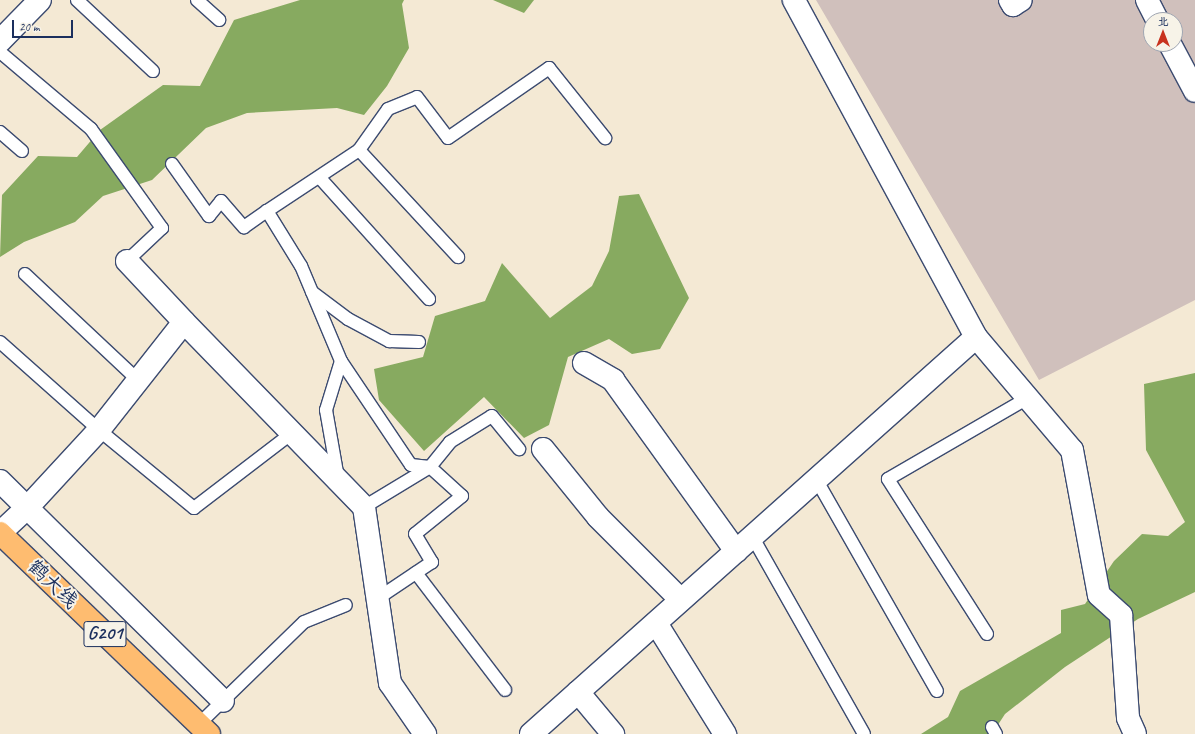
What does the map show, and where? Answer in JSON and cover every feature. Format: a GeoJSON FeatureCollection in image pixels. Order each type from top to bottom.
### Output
{"type":"FeatureCollection","features":[{"type":"Feature","properties":{"kind":"highway","name":"鹤大线"},"geometry":{"type":"LineString","coordinates":[[0,533],[204,729]]}},
{"type":"Feature","properties":{"kind":"street"},"geometry":{"type":"LineString","coordinates":[[0,41],[40,0]]}},
{"type":"Feature","properties":{"kind":"street"},"geometry":{"type":"LineString","coordinates":[[794,0],[976,336],[1072,450],[1099,594],[1120,615],[1128,718],[1134,734]]}},
{"type":"Feature","properties":{"kind":"street"},"geometry":{"type":"LineString","coordinates":[[1010,0],[1013,5],[1021,0]]}},
{"type":"Feature","properties":{"kind":"street"},"geometry":{"type":"LineString","coordinates":[[1147,0],[1153,12]]}},
{"type":"Feature","properties":{"kind":"street"},"geometry":{"type":"LineString","coordinates":[[1174,52],[1195,91]]}},
{"type":"Feature","properties":{"kind":"street"},"geometry":{"type":"LineString","coordinates":[[127,261],[184,322],[364,507],[390,683],[425,734]]}},
{"type":"Feature","properties":{"kind":"street"},"geometry":{"type":"LineString","coordinates":[[0,533],[26,509],[99,430],[184,322]]}},
{"type":"Feature","properties":{"kind":"street"},"geometry":{"type":"LineString","coordinates":[[531,734],[976,336]]}},
{"type":"Feature","properties":{"kind":"street"},"geometry":{"type":"LineString","coordinates":[[584,363],[613,380],[736,552]]}},
{"type":"Feature","properties":{"kind":"street"},"geometry":{"type":"LineString","coordinates":[[543,449],[598,517],[681,600]]}},
{"type":"Feature","properties":{"kind":"street"},"geometry":{"type":"LineString","coordinates":[[0,481],[26,509],[222,702]]}},
{"type":"Feature","properties":{"kind":"street"},"geometry":{"type":"LineString","coordinates":[[656,623],[725,734]]}},
{"type":"Feature","properties":{"kind":"street"},"geometry":{"type":"LineString","coordinates":[[578,692],[613,734]]}},
{"type":"Feature","properties":{"kind":"lane"},"geometry":{"type":"LineString","coordinates":[[77,0],[153,71]]}},
{"type":"Feature","properties":{"kind":"lane"},"geometry":{"type":"LineString","coordinates":[[198,0],[219,20]]}},
{"type":"Feature","properties":{"kind":"lane"},"geometry":{"type":"LineString","coordinates":[[0,52],[91,129],[162,228],[127,261]]}},
{"type":"Feature","properties":{"kind":"lane"},"geometry":{"type":"LineString","coordinates":[[172,164],[209,216],[221,200],[244,227],[320,178],[359,150],[388,109],[417,97],[448,138],[550,68],[605,138]]}},
{"type":"Feature","properties":{"kind":"lane"},"geometry":{"type":"LineString","coordinates":[[0,132],[22,151]]}},
{"type":"Feature","properties":{"kind":"lane"},"geometry":{"type":"LineString","coordinates":[[359,150],[458,257]]}},
{"type":"Feature","properties":{"kind":"lane"},"geometry":{"type":"LineString","coordinates":[[320,178],[429,299]]}},
{"type":"Feature","properties":{"kind":"lane"},"geometry":{"type":"LineString","coordinates":[[267,211],[301,266],[341,362],[411,465],[430,467],[462,496],[415,534],[432,562],[377,599]]}},
{"type":"Feature","properties":{"kind":"lane"},"geometry":{"type":"LineString","coordinates":[[26,274],[138,380]]}},
{"type":"Feature","properties":{"kind":"lane"},"geometry":{"type":"LineString","coordinates":[[311,291],[348,320],[389,341],[419,342]]}},
{"type":"Feature","properties":{"kind":"lane"},"geometry":{"type":"LineString","coordinates":[[0,342],[99,430],[194,508],[292,433]]}},
{"type":"Feature","properties":{"kind":"lane"},"geometry":{"type":"LineString","coordinates":[[338,481],[326,410],[341,362]]}},
{"type":"Feature","properties":{"kind":"lane"},"geometry":{"type":"LineString","coordinates":[[987,634],[888,479],[1028,398]]}},
{"type":"Feature","properties":{"kind":"lane"},"geometry":{"type":"LineString","coordinates":[[364,507],[430,467],[450,442],[492,416],[519,449]]}},
{"type":"Feature","properties":{"kind":"lane"},"geometry":{"type":"LineString","coordinates":[[816,479],[937,690]]}},
{"type":"Feature","properties":{"kind":"lane"},"geometry":{"type":"LineString","coordinates":[[752,536],[864,734]]}},
{"type":"Feature","properties":{"kind":"lane"},"geometry":{"type":"LineString","coordinates":[[416,573],[505,690]]}},
{"type":"Feature","properties":{"kind":"lane"},"geometry":{"type":"LineString","coordinates":[[204,729],[222,702],[304,622],[346,605]]}},
{"type":"Feature","properties":{"kind":"shaded area"},"geometry":{"type":"Polygon","coordinates":[[[816,0],[1195,0],[1195,300],[1039,380],[816,0]]]}},
{"type":"Feature","properties":{"kind":"green space"},"geometry":{"type":"Polygon","coordinates":[[[300,0],[404,0],[402,4],[409,48],[387,86],[364,115],[337,108],[247,113],[206,128],[152,180],[103,196],[75,222],[24,242],[0,257],[2,195],[38,156],[77,157],[100,130],[163,85],[200,86],[234,20],[300,0]]]}},
{"type":"Feature","properties":{"kind":"green space"},"geometry":{"type":"Polygon","coordinates":[[[493,0],[534,0],[524,13],[493,0]]]}},
{"type":"Feature","properties":{"kind":"green space"},"geometry":{"type":"Polygon","coordinates":[[[639,194],[689,298],[660,349],[632,354],[609,339],[568,357],[549,425],[524,438],[484,397],[424,451],[379,400],[374,369],[423,357],[435,316],[485,301],[502,263],[550,318],[592,286],[609,251],[619,196],[639,194]]]}},
{"type":"Feature","properties":{"kind":"green space"},"geometry":{"type":"Polygon","coordinates":[[[1195,373],[1195,592],[1138,619],[1065,667],[1005,714],[992,734],[921,734],[948,717],[960,691],[1061,633],[1061,610],[1085,604],[1114,561],[1142,534],[1168,536],[1185,522],[1146,450],[1144,384],[1195,373]]]}}]}
